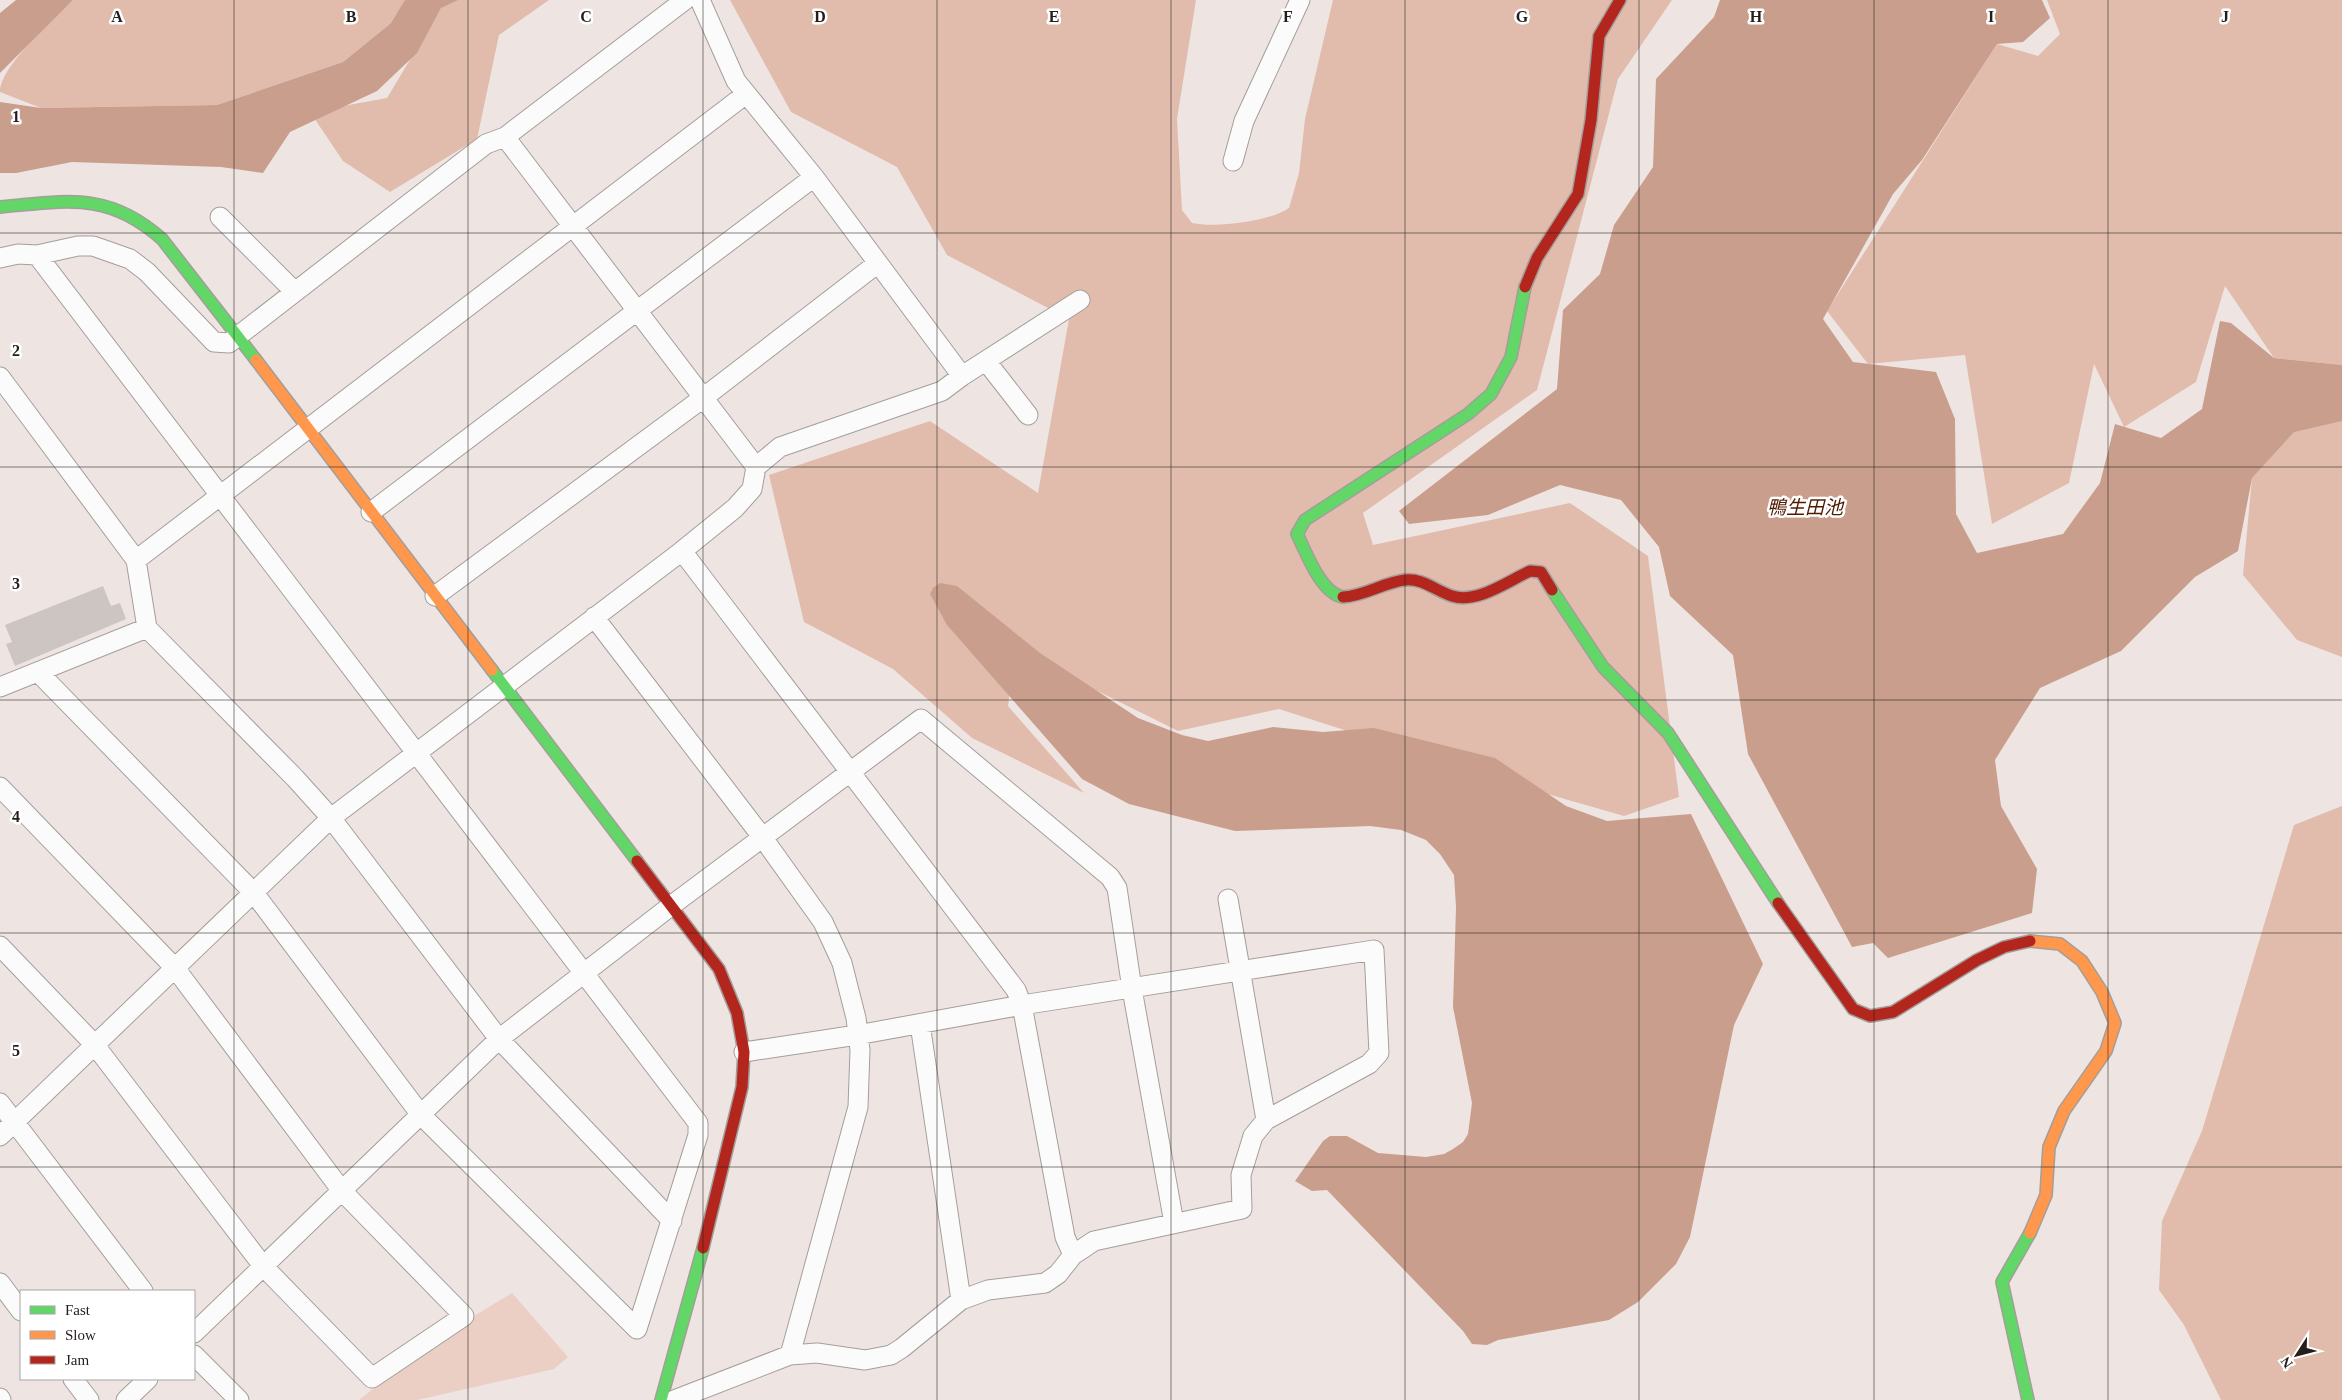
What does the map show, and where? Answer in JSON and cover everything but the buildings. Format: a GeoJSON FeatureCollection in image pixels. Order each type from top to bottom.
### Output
{"type":"FeatureCollection","features":[{"type":"Feature","properties":{"kind":"street"},"geometry":{"type":"LineString","coordinates":[[0,258],[18,254],[37,255],[78,246],[93,246],[130,259],[147,272],[214,342],[229,343],[486,144],[505,137],[685,0]]}},
{"type":"Feature","properties":{"kind":"street"},"geometry":{"type":"LineString","coordinates":[[700,0],[736,81],[814,177],[962,376]]}},
{"type":"Feature","properties":{"kind":"street"},"geometry":{"type":"LineString","coordinates":[[1233,161],[1244,121],[1300,0]]}},
{"type":"Feature","properties":{"kind":"street"},"geometry":{"type":"LineString","coordinates":[[1620,0],[1599,36],[1592,120],[1578,194],[1537,258],[1522,293],[1511,357],[1491,394],[1468,414],[1305,520],[1297,534],[1326,588],[1336,596],[1347,597],[1404,580],[1418,580],[1454,597],[1467,598],[1530,571],[1542,572],[1561,606],[1603,667],[1668,733],[1781,907],[1853,1009],[1870,1016],[1893,1012],[1976,960],[2004,947],[2034,940],[2060,944],[2082,961],[2102,992],[2116,1023],[2106,1050],[2064,1111],[2049,1147],[2046,1195],[2033,1227],[2002,1282],[2028,1400]]}},
{"type":"Feature","properties":{"kind":"street"},"geometry":{"type":"LineString","coordinates":[[136,560],[746,94]]}},
{"type":"Feature","properties":{"kind":"street"},"geometry":{"type":"LineString","coordinates":[[505,137],[756,466]]}},
{"type":"Feature","properties":{"kind":"street"},"geometry":{"type":"LineString","coordinates":[[371,512],[638,312],[814,177]]}},
{"type":"Feature","properties":{"kind":"street"},"geometry":{"type":"LineString","coordinates":[[0,207],[68,201],[92,202],[117,209],[145,224],[162,240],[238,336],[719,969],[737,1013],[744,1052],[742,1087],[712,1215],[660,1400]]}},
{"type":"Feature","properties":{"kind":"street"},"geometry":{"type":"LineString","coordinates":[[220,218],[295,292]]}},
{"type":"Feature","properties":{"kind":"street"},"geometry":{"type":"LineString","coordinates":[[37,255],[698,1123],[698,1135],[638,1329],[421,1114],[254,893],[38,672]]}},
{"type":"Feature","properties":{"kind":"street"},"geometry":{"type":"LineString","coordinates":[[435,596],[703,398],[878,263]]}},
{"type":"Feature","properties":{"kind":"street"},"geometry":{"type":"LineString","coordinates":[[0,1136],[331,818],[415,752],[682,551],[735,508],[752,489],[756,466],[780,446],[942,391],[962,376],[1080,300]]}},
{"type":"Feature","properties":{"kind":"street"},"geometry":{"type":"LineString","coordinates":[[986,361],[1028,415]]}},
{"type":"Feature","properties":{"kind":"street"},"geometry":{"type":"LineString","coordinates":[[0,377],[136,560],[147,628],[331,818],[499,1039],[672,1221]]}},
{"type":"Feature","properties":{"kind":"street"},"geometry":{"type":"LineString","coordinates":[[682,551],[1016,990],[1022,1005],[1065,1237],[1073,1255]]}},
{"type":"Feature","properties":{"kind":"street"},"geometry":{"type":"LineString","coordinates":[[594,617],[763,838],[822,922],[842,963],[856,1018],[860,1050],[858,1106],[790,1355]]}},
{"type":"Feature","properties":{"kind":"street"},"geometry":{"type":"LineString","coordinates":[[0,687],[147,628]]}},
{"type":"Feature","properties":{"kind":"street"},"geometry":{"type":"LineString","coordinates":[[195,1332],[499,1039],[672,905],[921,719],[1110,878],[1118,888],[1132,989],[1174,1223]]}},
{"type":"Feature","properties":{"kind":"street"},"geometry":{"type":"LineString","coordinates":[[0,787],[175,968],[342,1191],[464,1316],[372,1378],[262,1266],[94,1044],[0,946]]}},
{"type":"Feature","properties":{"kind":"street"},"geometry":{"type":"LineString","coordinates":[[1228,898],[1266,1120]]}},
{"type":"Feature","properties":{"kind":"street"},"geometry":{"type":"LineString","coordinates":[[674,1400],[790,1355],[817,1353],[865,1360],[891,1355],[961,1300],[988,1290],[1045,1283],[1058,1274],[1073,1255],[1094,1242],[1242,1209],[1241,1175],[1253,1136],[1266,1120],[1369,1064],[1379,1053],[1374,950],[1022,1005],[857,1035],[744,1052]]}},
{"type":"Feature","properties":{"kind":"street"},"geometry":{"type":"LineString","coordinates":[[920,1024],[961,1300]]}},
{"type":"Feature","properties":{"kind":"street"},"geometry":{"type":"LineString","coordinates":[[0,1103],[16,1121],[142,1290]]}},
{"type":"Feature","properties":{"kind":"street"},"geometry":{"type":"LineString","coordinates":[[0,1283],[20,1310]]}},
{"type":"Feature","properties":{"kind":"street"},"geometry":{"type":"LineString","coordinates":[[195,1356],[239,1400]]}},
{"type":"Feature","properties":{"kind":"street"},"geometry":{"type":"LineString","coordinates":[[74,1380],[89,1400]]}},
{"type":"Feature","properties":{"kind":"street"},"geometry":{"type":"LineString","coordinates":[[126,1400],[147,1380]]}},
{"type":"Feature","properties":{"kind":"shaded area"},"geometry":{"type":"Polygon","coordinates":[[[73,0],[407,0],[391,23],[343,62],[217,105],[41,108],[0,92],[2,81],[18,56],[73,0]]]}},
{"type":"Feature","properties":{"kind":"shaded area"},"geometry":{"type":"Polygon","coordinates":[[[450,0],[549,0],[499,35],[477,139],[390,192],[343,161],[310,112],[387,98],[441,8],[450,0]]]}},
{"type":"Feature","properties":{"kind":"shaded area"},"geometry":{"type":"Polygon","coordinates":[[[730,0],[1196,0],[1177,119],[1182,210],[1192,223],[1215,225],[1256,220],[1280,213],[1289,208],[1299,173],[1305,119],[1333,0],[1672,0],[1618,79],[1537,390],[1363,513],[1373,545],[1570,503],[1648,556],[1679,797],[1624,816],[1509,783],[1279,709],[1178,731],[1015,650],[1008,706],[1084,793],[972,738],[893,669],[804,622],[769,475],[930,421],[1038,493],[1069,319],[947,255],[897,167],[791,112],[730,0]]]}},
{"type":"Feature","properties":{"kind":"shaded area"},"geometry":{"type":"Polygon","coordinates":[[[2047,0],[2342,0],[2342,365],[2274,358],[2225,286],[2196,382],[2124,427],[2094,364],[2069,483],[1992,524],[1965,355],[1868,364],[1827,311],[1997,44],[2038,56],[2060,34],[2047,0]]]}},
{"type":"Feature","properties":{"kind":"shaded area"},"geometry":{"type":"Polygon","coordinates":[[[2342,420],[2342,657],[2297,640],[2243,575],[2252,478],[2293,429],[2342,420]]]}},
{"type":"Feature","properties":{"kind":"shaded area"},"geometry":{"type":"Polygon","coordinates":[[[2342,806],[2342,1400],[2221,1400],[2184,1325],[2159,1290],[2162,1221],[2202,1131],[2294,825],[2342,806]]]}},
{"type":"Feature","properties":{"kind":"shaded area"},"geometry":{"type":"Polygon","coordinates":[[[512,1293],[568,1357],[554,1369],[417,1400],[359,1400],[436,1339],[512,1293]]]}},
{"type":"Feature","properties":{"kind":"water"},"geometry":{"type":"Polygon","coordinates":[[[16,0],[73,0],[0,73],[0,13],[16,0]]]}},
{"type":"Feature","properties":{"kind":"water"},"geometry":{"type":"Polygon","coordinates":[[[405,0],[458,0],[441,8],[417,53],[377,91],[290,132],[263,173],[221,167],[72,162],[16,173],[0,173],[0,102],[41,108],[217,105],[343,62],[391,23],[405,0]]]}},
{"type":"Feature","properties":{"kind":"water","name":"鴨生田池"},"geometry":{"type":"Polygon","coordinates":[[[1720,0],[2042,0],[2050,18],[2023,42],[1997,44],[1922,160],[1893,194],[1823,319],[1853,362],[1936,372],[1955,419],[1956,514],[1977,553],[2063,534],[2100,483],[2115,424],[2161,438],[2202,409],[2220,321],[2231,323],[2274,358],[2342,365],[2342,421],[2294,432],[2252,478],[2238,551],[2195,577],[2121,651],[2040,688],[1995,760],[2001,806],[2037,869],[2032,913],[1888,958],[1873,943],[1852,947],[1748,754],[1733,655],[1670,596],[1659,547],[1621,500],[1560,485],[1488,515],[1409,524],[1399,511],[1557,389],[1563,310],[1600,274],[1614,225],[1653,167],[1656,79],[1714,17],[1720,0]]]}},
{"type":"Feature","properties":{"kind":"water"},"geometry":{"type":"Polygon","coordinates":[[[940,583],[957,586],[1040,653],[1138,718],[1182,735],[1208,741],[1273,727],[1323,732],[1374,728],[1495,758],[1566,806],[1607,821],[1691,814],[1763,964],[1734,1025],[1690,1237],[1676,1264],[1638,1302],[1609,1320],[1498,1340],[1487,1345],[1472,1344],[1463,1331],[1327,1190],[1312,1191],[1295,1181],[1323,1141],[1330,1136],[1347,1136],[1378,1153],[1426,1157],[1444,1154],[1463,1142],[1468,1134],[1472,1103],[1453,1007],[1456,907],[1454,875],[1440,854],[1426,840],[1401,830],[1370,826],[1235,831],[1129,804],[1082,779],[947,625],[930,594],[933,588],[940,583]]]}},
{"type":"Feature","properties":{"kind":"traffic: fast"},"geometry":{"type":"LineString","coordinates":[[0,207],[66,202],[86,203],[105,206],[123,213],[142,224],[162,239],[256,360]]}},
{"type":"Feature","properties":{"kind":"traffic: fast"},"geometry":{"type":"LineString","coordinates":[[1343,597],[1335,594],[1328,588],[1310,561],[1297,534],[1305,520],[1468,414],[1491,394],[1511,357],[1525,287]]}},
{"type":"Feature","properties":{"kind":"traffic: fast"},"geometry":{"type":"LineString","coordinates":[[1552,590],[1603,667],[1668,733],[1778,903]]}},
{"type":"Feature","properties":{"kind":"traffic: fast"},"geometry":{"type":"LineString","coordinates":[[492,670],[637,861]]}},
{"type":"Feature","properties":{"kind":"traffic: fast"},"geometry":{"type":"LineString","coordinates":[[2028,1400],[2002,1282],[2030,1233]]}},
{"type":"Feature","properties":{"kind":"traffic: fast"},"geometry":{"type":"LineString","coordinates":[[661,1400],[703,1248]]}},
{"type":"Feature","properties":{"kind":"traffic: slow"},"geometry":{"type":"LineString","coordinates":[[256,360],[492,670]]}},
{"type":"Feature","properties":{"kind":"traffic: slow"},"geometry":{"type":"LineString","coordinates":[[2030,941],[2060,944],[2082,961],[2102,992],[2115,1023],[2106,1051],[2064,1111],[2049,1147],[2046,1195],[2030,1233]]}},
{"type":"Feature","properties":{"kind":"traffic: jam"},"geometry":{"type":"LineString","coordinates":[[1525,287],[1537,258],[1578,194],[1591,120],[1599,36],[1620,0]]}},
{"type":"Feature","properties":{"kind":"traffic: jam"},"geometry":{"type":"LineString","coordinates":[[1343,597],[1405,580],[1424,583],[1452,596],[1472,597],[1492,590],[1530,571],[1541,572],[1552,590]]}},
{"type":"Feature","properties":{"kind":"traffic: jam"},"geometry":{"type":"LineString","coordinates":[[637,861],[719,969],[737,1013],[744,1052],[742,1087],[703,1248]]}},
{"type":"Feature","properties":{"kind":"traffic: jam"},"geometry":{"type":"LineString","coordinates":[[1778,903],[1853,1009],[1870,1016],[1893,1012],[1977,960],[2004,947],[2030,941]]}}]}
